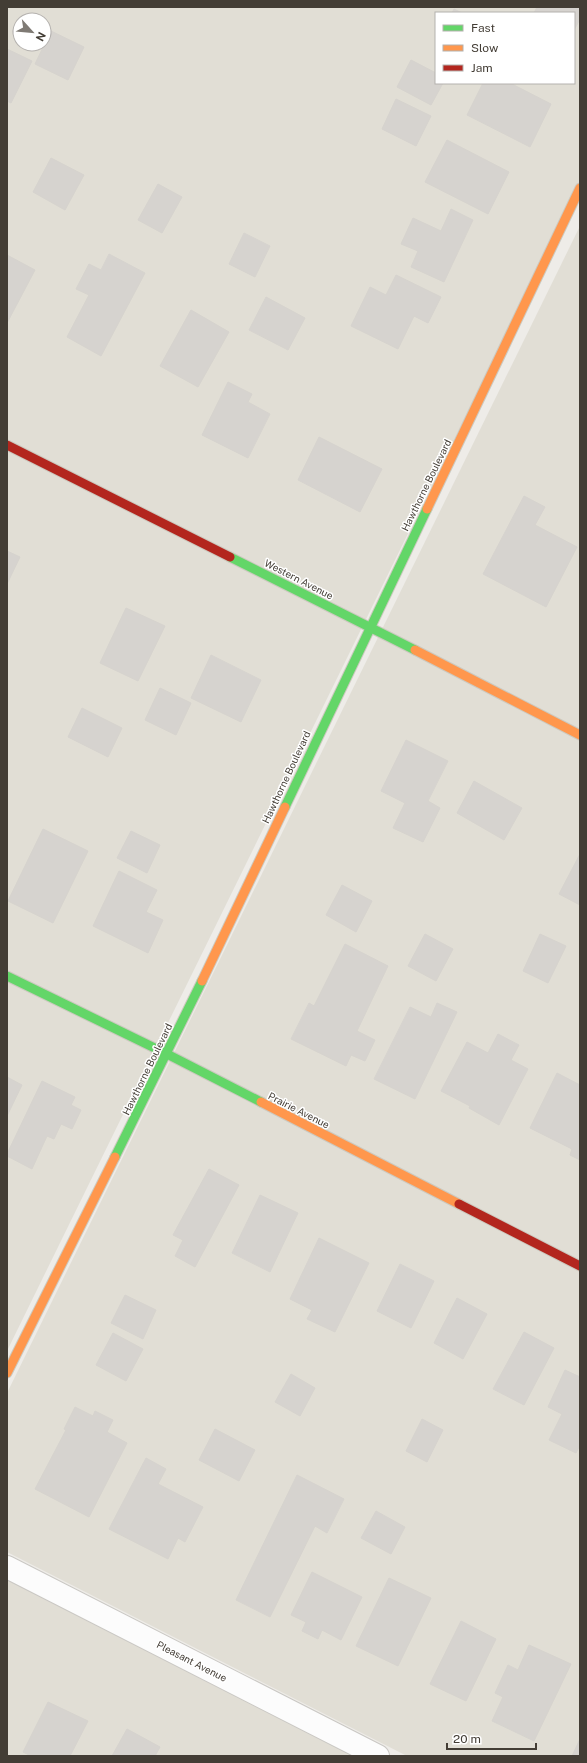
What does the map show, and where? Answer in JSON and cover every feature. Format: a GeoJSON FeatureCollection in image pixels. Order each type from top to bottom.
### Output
{"type":"FeatureCollection","features":[{"type":"Feature","properties":{"kind":"street","name":"Hawthorne Boulevard"},"geometry":{"type":"LineString","coordinates":[[7,1373],[167,1054],[580,188]]}},
{"type":"Feature","properties":{"kind":"street","name":"Western Avenue"},"geometry":{"type":"LineString","coordinates":[[7,445],[370,627],[580,735]]}},
{"type":"Feature","properties":{"kind":"street","name":"Prairie Avenue"},"geometry":{"type":"LineString","coordinates":[[7,976],[167,1054],[580,1266]]}},
{"type":"Feature","properties":{"kind":"street","name":"Pleasant Avenue"},"geometry":{"type":"LineString","coordinates":[[7,1567],[378,1756]]}},
{"type":"Feature","properties":{"kind":"shaded area"},"geometry":{"type":"Polygon","coordinates":[[[7,7],[580,7],[580,183],[7,1351],[7,7]]]}},
{"type":"Feature","properties":{"kind":"shaded area"},"geometry":{"type":"Polygon","coordinates":[[[580,226],[580,1756],[407,1756],[7,1552],[7,1393],[580,226]]]}},
{"type":"Feature","properties":{"kind":"shaded area"},"geometry":{"type":"Polygon","coordinates":[[[7,1574],[366,1756],[7,1756],[7,1574]]]}},
{"type":"Feature","properties":{"kind":"building"},"geometry":{"type":"Polygon","coordinates":[[[537,7],[580,7],[580,19],[575,28],[575,12],[534,12],[537,7]]]}},
{"type":"Feature","properties":{"kind":"building"},"geometry":{"type":"Polygon","coordinates":[[[454,9],[460,12],[452,12],[454,9]]]}},
{"type":"Feature","properties":{"kind":"building"},"geometry":{"type":"Polygon","coordinates":[[[52,31],[84,47],[68,80],[35,64],[41,52],[52,52],[52,31]]]}},
{"type":"Feature","properties":{"kind":"building"},"geometry":{"type":"Polygon","coordinates":[[[7,49],[32,61],[11,103],[7,101],[7,49]]]}},
{"type":"Feature","properties":{"kind":"building"},"geometry":{"type":"Polygon","coordinates":[[[411,60],[435,72],[435,84],[442,84],[431,105],[397,87],[411,60]]]}},
{"type":"Feature","properties":{"kind":"building"},"geometry":{"type":"Polygon","coordinates":[[[482,84],[512,84],[551,104],[530,147],[467,115],[482,84]]]}},
{"type":"Feature","properties":{"kind":"building"},"geometry":{"type":"Polygon","coordinates":[[[396,99],[431,116],[416,146],[382,129],[396,99]]]}},
{"type":"Feature","properties":{"kind":"building"},"geometry":{"type":"Polygon","coordinates":[[[447,140],[509,172],[488,214],[425,182],[447,140]]]}},
{"type":"Feature","properties":{"kind":"building"},"geometry":{"type":"Polygon","coordinates":[[[51,158],[84,175],[65,210],[33,192],[51,158]]]}},
{"type":"Feature","properties":{"kind":"building"},"geometry":{"type":"Polygon","coordinates":[[[158,184],[182,197],[162,233],[138,220],[158,184]]]}},
{"type":"Feature","properties":{"kind":"building"},"geometry":{"type":"Polygon","coordinates":[[[451,209],[473,220],[444,282],[411,267],[418,251],[401,244],[413,218],[441,231],[451,209]]]}},
{"type":"Feature","properties":{"kind":"building"},"geometry":{"type":"Polygon","coordinates":[[[244,233],[270,246],[255,277],[229,264],[244,233]]]}},
{"type":"Feature","properties":{"kind":"building"},"geometry":{"type":"Polygon","coordinates":[[[109,254],[145,273],[101,356],[67,337],[89,295],[76,289],[89,264],[101,270],[109,254]]]}},
{"type":"Feature","properties":{"kind":"building"},"geometry":{"type":"Polygon","coordinates":[[[7,255],[35,270],[7,323],[7,255]]]}},
{"type":"Feature","properties":{"kind":"building"},"geometry":{"type":"Polygon","coordinates":[[[396,275],[441,297],[428,323],[414,316],[398,349],[351,326],[370,287],[386,295],[396,275]]]}},
{"type":"Feature","properties":{"kind":"building"},"geometry":{"type":"Polygon","coordinates":[[[266,297],[305,318],[288,350],[249,330],[266,297]]]}},
{"type":"Feature","properties":{"kind":"building"},"geometry":{"type":"Polygon","coordinates":[[[191,310],[229,332],[198,387],[160,366],[191,310]]]}},
{"type":"Feature","properties":{"kind":"building"},"geometry":{"type":"Polygon","coordinates":[[[228,382],[252,394],[248,402],[270,414],[248,458],[202,435],[228,382]]]}},
{"type":"Feature","properties":{"kind":"building"},"geometry":{"type":"Polygon","coordinates":[[[319,437],[382,469],[360,512],[298,480],[319,437]]]}},
{"type":"Feature","properties":{"kind":"building"},"geometry":{"type":"Polygon","coordinates":[[[524,496],[545,507],[535,525],[577,547],[546,607],[483,574],[524,496]]]}},
{"type":"Feature","properties":{"kind":"building"},"geometry":{"type":"Polygon","coordinates":[[[7,551],[20,557],[7,584],[7,551]]]}},
{"type":"Feature","properties":{"kind":"building"},"geometry":{"type":"Polygon","coordinates":[[[126,608],[165,626],[138,681],[100,663],[126,608]]]}},
{"type":"Feature","properties":{"kind":"building"},"geometry":{"type":"Polygon","coordinates":[[[211,655],[261,680],[241,722],[191,698],[211,655]]]}},
{"type":"Feature","properties":{"kind":"building"},"geometry":{"type":"Polygon","coordinates":[[[160,688],[191,703],[176,735],[145,720],[160,688]]]}},
{"type":"Feature","properties":{"kind":"building"},"geometry":{"type":"Polygon","coordinates":[[[82,708],[122,728],[108,757],[68,737],[82,708]]]}},
{"type":"Feature","properties":{"kind":"building"},"geometry":{"type":"Polygon","coordinates":[[[406,740],[448,761],[428,801],[440,808],[423,842],[393,828],[405,803],[381,791],[406,740]]]}},
{"type":"Feature","properties":{"kind":"building"},"geometry":{"type":"Polygon","coordinates":[[[474,781],[522,808],[504,840],[457,813],[474,781]]]}},
{"type":"Feature","properties":{"kind":"building"},"geometry":{"type":"Polygon","coordinates":[[[43,829],[88,851],[53,923],[8,901],[43,829]]]}},
{"type":"Feature","properties":{"kind":"building"},"geometry":{"type":"Polygon","coordinates":[[[131,831],[160,845],[147,873],[117,858],[131,831]]]}},
{"type":"Feature","properties":{"kind":"building"},"geometry":{"type":"Polygon","coordinates":[[[580,854],[580,905],[559,894],[580,854]]]}},
{"type":"Feature","properties":{"kind":"building"},"geometry":{"type":"Polygon","coordinates":[[[119,871],[157,890],[146,912],[163,920],[148,953],[93,926],[119,871]]]}},
{"type":"Feature","properties":{"kind":"building"},"geometry":{"type":"Polygon","coordinates":[[[342,885],[372,901],[356,932],[326,915],[342,885]]]}},
{"type":"Feature","properties":{"kind":"building"},"geometry":{"type":"Polygon","coordinates":[[[425,934],[453,949],[436,981],[408,966],[425,934]]]}},
{"type":"Feature","properties":{"kind":"building"},"geometry":{"type":"Polygon","coordinates":[[[540,934],[566,946],[548,983],[523,971],[540,934]]]}},
{"type":"Feature","properties":{"kind":"building"},"geometry":{"type":"Polygon","coordinates":[[[345,944],[388,966],[357,1031],[375,1040],[365,1061],[351,1055],[346,1066],[291,1039],[309,1003],[314,1006],[345,944]]]}},
{"type":"Feature","properties":{"kind":"building"},"geometry":{"type":"Polygon","coordinates":[[[437,1003],[457,1012],[415,1099],[374,1079],[410,1007],[431,1017],[437,1003]]]}},
{"type":"Feature","properties":{"kind":"building"},"geometry":{"type":"Polygon","coordinates":[[[498,1034],[519,1045],[511,1060],[528,1069],[499,1125],[469,1108],[470,1106],[441,1091],[467,1042],[488,1053],[498,1034]]]}},
{"type":"Feature","properties":{"kind":"building"},"geometry":{"type":"Polygon","coordinates":[[[557,1073],[580,1085],[580,1160],[570,1155],[572,1149],[530,1128],[557,1073]]]}},
{"type":"Feature","properties":{"kind":"building"},"geometry":{"type":"Polygon","coordinates":[[[7,1077],[22,1085],[7,1116],[7,1077]]]}},
{"type":"Feature","properties":{"kind":"building"},"geometry":{"type":"Polygon","coordinates":[[[42,1081],[75,1097],[71,1105],[81,1110],[72,1129],[61,1124],[54,1139],[47,1136],[32,1169],[7,1156],[7,1154],[42,1081]]]}},
{"type":"Feature","properties":{"kind":"building"},"geometry":{"type":"Polygon","coordinates":[[[209,1169],[239,1185],[195,1267],[175,1256],[183,1240],[173,1235],[209,1169]]]}},
{"type":"Feature","properties":{"kind":"building"},"geometry":{"type":"Polygon","coordinates":[[[260,1195],[298,1213],[270,1272],[232,1253],[260,1195]]]}},
{"type":"Feature","properties":{"kind":"building"},"geometry":{"type":"Polygon","coordinates":[[[319,1238],[369,1263],[335,1332],[307,1319],[312,1310],[290,1299],[319,1238]]]}},
{"type":"Feature","properties":{"kind":"building"},"geometry":{"type":"Polygon","coordinates":[[[400,1264],[434,1281],[411,1328],[377,1311],[400,1264]]]}},
{"type":"Feature","properties":{"kind":"building"},"geometry":{"type":"Polygon","coordinates":[[[125,1295],[156,1310],[143,1339],[111,1323],[125,1295]]]}},
{"type":"Feature","properties":{"kind":"building"},"geometry":{"type":"Polygon","coordinates":[[[457,1298],[487,1314],[463,1359],[434,1343],[457,1298]]]}},
{"type":"Feature","properties":{"kind":"building"},"geometry":{"type":"Polygon","coordinates":[[[524,1332],[554,1348],[524,1405],[493,1389],[524,1332]]]}},
{"type":"Feature","properties":{"kind":"building"},"geometry":{"type":"Polygon","coordinates":[[[113,1333],[143,1349],[126,1381],[96,1365],[113,1333]]]}},
{"type":"Feature","properties":{"kind":"building"},"geometry":{"type":"Polygon","coordinates":[[[565,1370],[580,1377],[580,1445],[576,1453],[549,1440],[562,1414],[548,1407],[565,1370]]]}},
{"type":"Feature","properties":{"kind":"building"},"geometry":{"type":"Polygon","coordinates":[[[291,1374],[315,1388],[300,1416],[275,1402],[291,1374]]]}},
{"type":"Feature","properties":{"kind":"building"},"geometry":{"type":"Polygon","coordinates":[[[75,1407],[93,1416],[95,1411],[113,1420],[107,1432],[127,1443],[89,1517],[35,1489],[66,1430],[64,1429],[75,1407]]]}},
{"type":"Feature","properties":{"kind":"building"},"geometry":{"type":"Polygon","coordinates":[[[422,1419],[443,1430],[427,1462],[406,1451],[422,1419]]]}},
{"type":"Feature","properties":{"kind":"building"},"geometry":{"type":"Polygon","coordinates":[[[215,1429],[255,1450],[239,1481],[199,1460],[215,1429]]]}},
{"type":"Feature","properties":{"kind":"building"},"geometry":{"type":"Polygon","coordinates":[[[146,1458],[166,1469],[158,1484],[203,1507],[185,1542],[178,1538],[168,1559],[109,1529],[146,1458]]]}},
{"type":"Feature","properties":{"kind":"building"},"geometry":{"type":"Polygon","coordinates":[[[297,1475],[344,1499],[327,1533],[315,1526],[270,1617],[236,1600],[297,1475]]]}},
{"type":"Feature","properties":{"kind":"building"},"geometry":{"type":"Polygon","coordinates":[[[376,1511],[405,1527],[391,1554],[361,1538],[376,1511]]]}},
{"type":"Feature","properties":{"kind":"building"},"geometry":{"type":"Polygon","coordinates":[[[312,1572],[362,1597],[341,1640],[322,1630],[318,1639],[302,1631],[306,1622],[291,1615],[312,1572]]]}},
{"type":"Feature","properties":{"kind":"building"},"geometry":{"type":"Polygon","coordinates":[[[389,1578],[431,1598],[398,1666],[356,1646],[389,1578]]]}},
{"type":"Feature","properties":{"kind":"building"},"geometry":{"type":"Polygon","coordinates":[[[461,1621],[496,1639],[466,1701],[430,1684],[461,1621]]]}},
{"type":"Feature","properties":{"kind":"building"},"geometry":{"type":"Polygon","coordinates":[[[529,1645],[571,1664],[534,1741],[492,1721],[503,1697],[495,1693],[508,1665],[518,1670],[529,1645]]]}},
{"type":"Feature","properties":{"kind":"building"},"geometry":{"type":"Polygon","coordinates":[[[48,1702],[88,1721],[70,1756],[31,1756],[23,1752],[48,1702]]]}},
{"type":"Feature","properties":{"kind":"building"},"geometry":{"type":"Polygon","coordinates":[[[127,1729],[160,1747],[155,1756],[112,1756],[127,1729]]]}},
{"type":"Feature","properties":{"kind":"building"},"geometry":{"type":"Polygon","coordinates":[[[580,1739],[580,1756],[572,1756],[580,1739]]]}},
{"type":"Feature","properties":{"kind":"traffic: fast"},"geometry":{"type":"LineString","coordinates":[[285,807],[427,509]]}},
{"type":"Feature","properties":{"kind":"traffic: fast"},"geometry":{"type":"LineString","coordinates":[[230,557],[415,650]]}},
{"type":"Feature","properties":{"kind":"traffic: fast"},"geometry":{"type":"LineString","coordinates":[[7,976],[167,1054],[261,1102]]}},
{"type":"Feature","properties":{"kind":"traffic: fast"},"geometry":{"type":"LineString","coordinates":[[115,1157],[202,981]]}},
{"type":"Feature","properties":{"kind":"traffic: slow"},"geometry":{"type":"LineString","coordinates":[[427,509],[580,188]]}},
{"type":"Feature","properties":{"kind":"traffic: slow"},"geometry":{"type":"LineString","coordinates":[[415,650],[580,735]]}},
{"type":"Feature","properties":{"kind":"traffic: slow"},"geometry":{"type":"LineString","coordinates":[[202,981],[285,807]]}},
{"type":"Feature","properties":{"kind":"traffic: slow"},"geometry":{"type":"LineString","coordinates":[[261,1102],[459,1204]]}},
{"type":"Feature","properties":{"kind":"traffic: slow"},"geometry":{"type":"LineString","coordinates":[[7,1373],[115,1157]]}},
{"type":"Feature","properties":{"kind":"traffic: jam"},"geometry":{"type":"LineString","coordinates":[[7,445],[230,557]]}},
{"type":"Feature","properties":{"kind":"traffic: jam"},"geometry":{"type":"LineString","coordinates":[[459,1204],[580,1266]]}}]}
